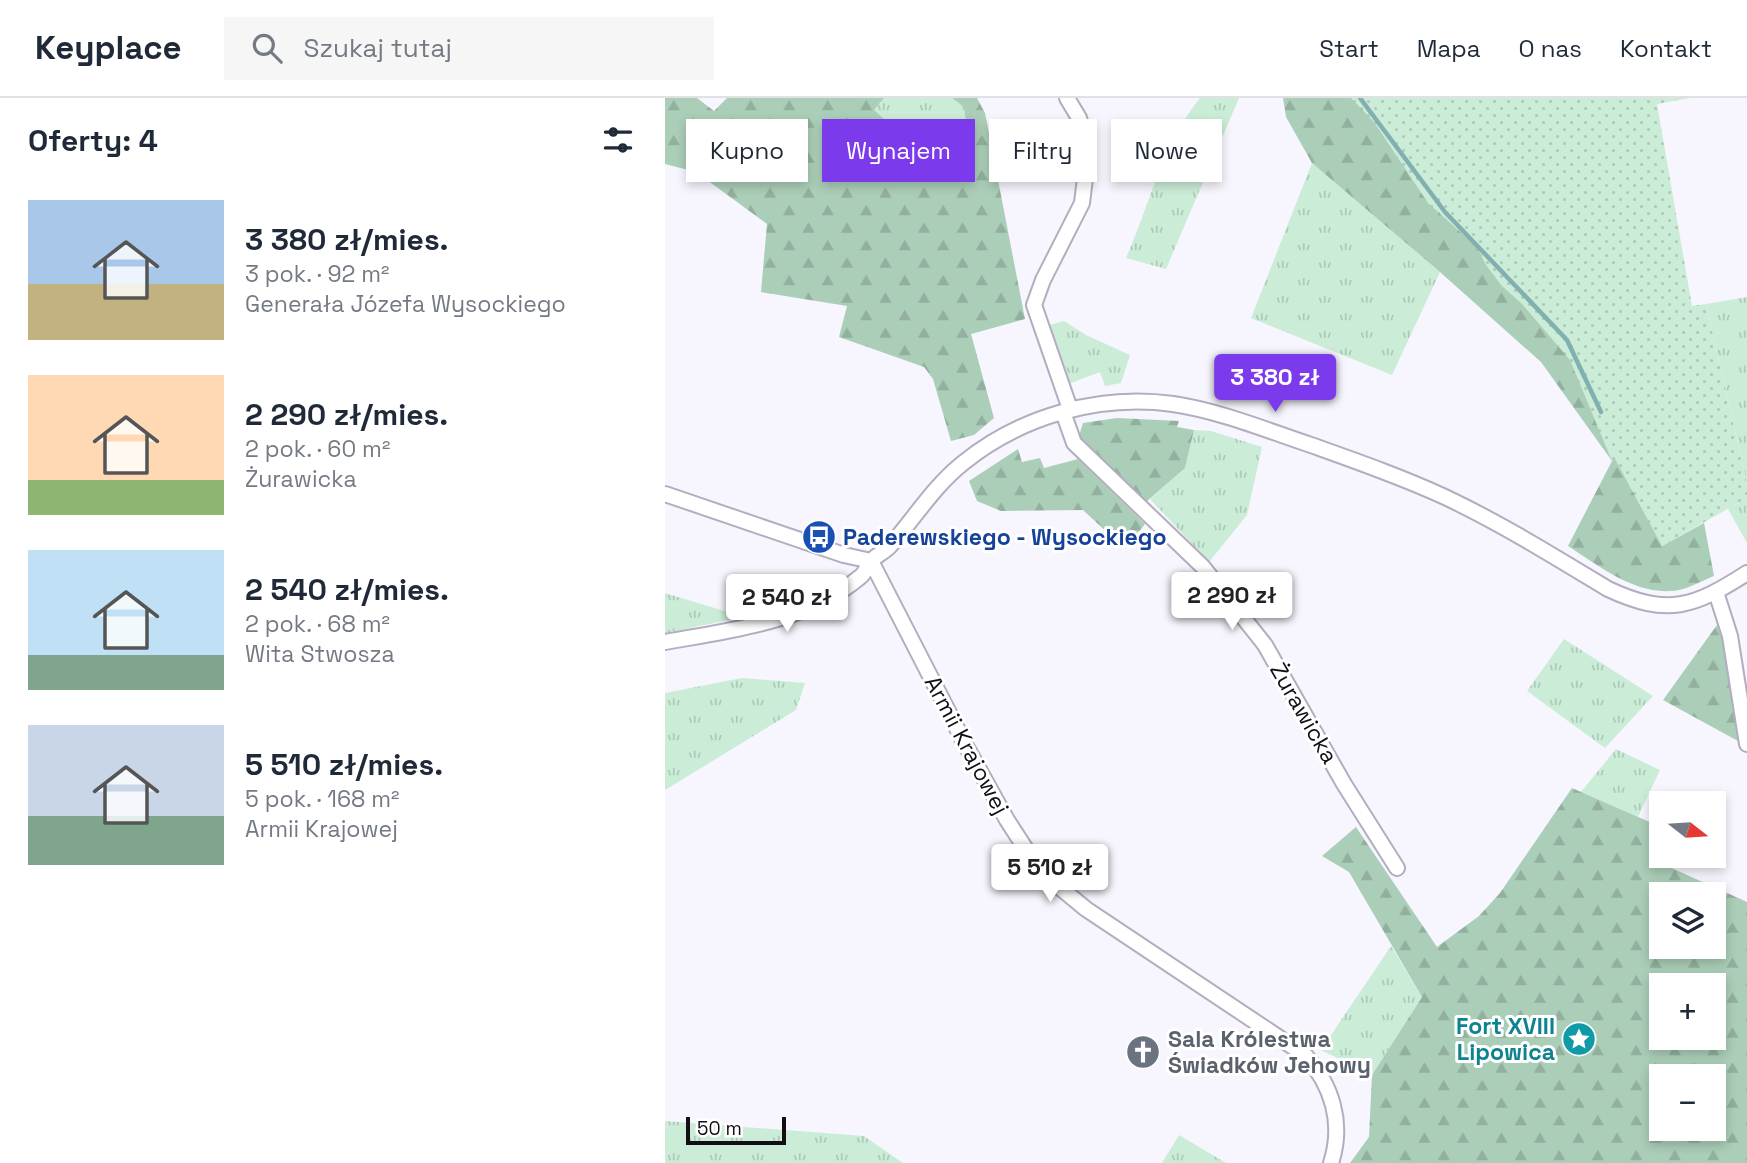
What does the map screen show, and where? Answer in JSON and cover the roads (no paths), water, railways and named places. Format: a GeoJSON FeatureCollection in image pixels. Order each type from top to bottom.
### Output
{"type":"FeatureCollection","features":[{"type":"Feature","properties":{"kind":"street","name":"Żurawicka"},"geometry":{"type":"LineString","coordinates":[[1067,98],[1079,118],[1084,136],[1086,170],[1083,195],[1077,216],[1043,280],[1034,305],[1067,411],[1074,443],[1203,567],[1265,645],[1344,784],[1397,868]]}},
{"type":"Feature","properties":{"kind":"street"},"geometry":{"type":"LineString","coordinates":[[665,642],[757,625],[805,610],[863,576],[871,561],[887,548],[932,492],[977,452],[1010,432],[1067,411],[1117,402],[1172,404],[1227,417],[1385,471],[1485,518],[1629,598],[1654,605],[1676,606],[1697,601],[1747,573]]}},
{"type":"Feature","properties":{"kind":"street"},"geometry":{"type":"LineString","coordinates":[[665,494],[844,555],[871,561]]}},
{"type":"Feature","properties":{"kind":"street","name":"Armii Krajowej"},"geometry":{"type":"LineString","coordinates":[[871,561],[966,746],[1013,830],[1040,871],[1086,909],[1305,1055],[1319,1071],[1333,1101],[1337,1132],[1331,1163]]}},
{"type":"Feature","properties":{"kind":"street"},"geometry":{"type":"LineString","coordinates":[[1716,592],[1724,614],[1738,677],[1747,744]]}},
{"type":"Feature","properties":{"kind":"waterway"},"geometry":{"type":"LineString","coordinates":[[1360,98],[1445,212],[1567,340],[1601,412]]}},
{"type":"Feature","properties":{"kind":"place","name":"Paderewskiego - Wysockiego"},"geometry":{"type":"Point","coordinates":[819,537]}},
{"type":"Feature","properties":{"kind":"place","name":"Fort XVIII Lipowica"},"geometry":{"type":"Point","coordinates":[1579,1039]}},
{"type":"Feature","properties":{"kind":"place","name":"Sala Królestwa Świadków Jehowy"},"geometry":{"type":"Point","coordinates":[1143,1052]}}]}
